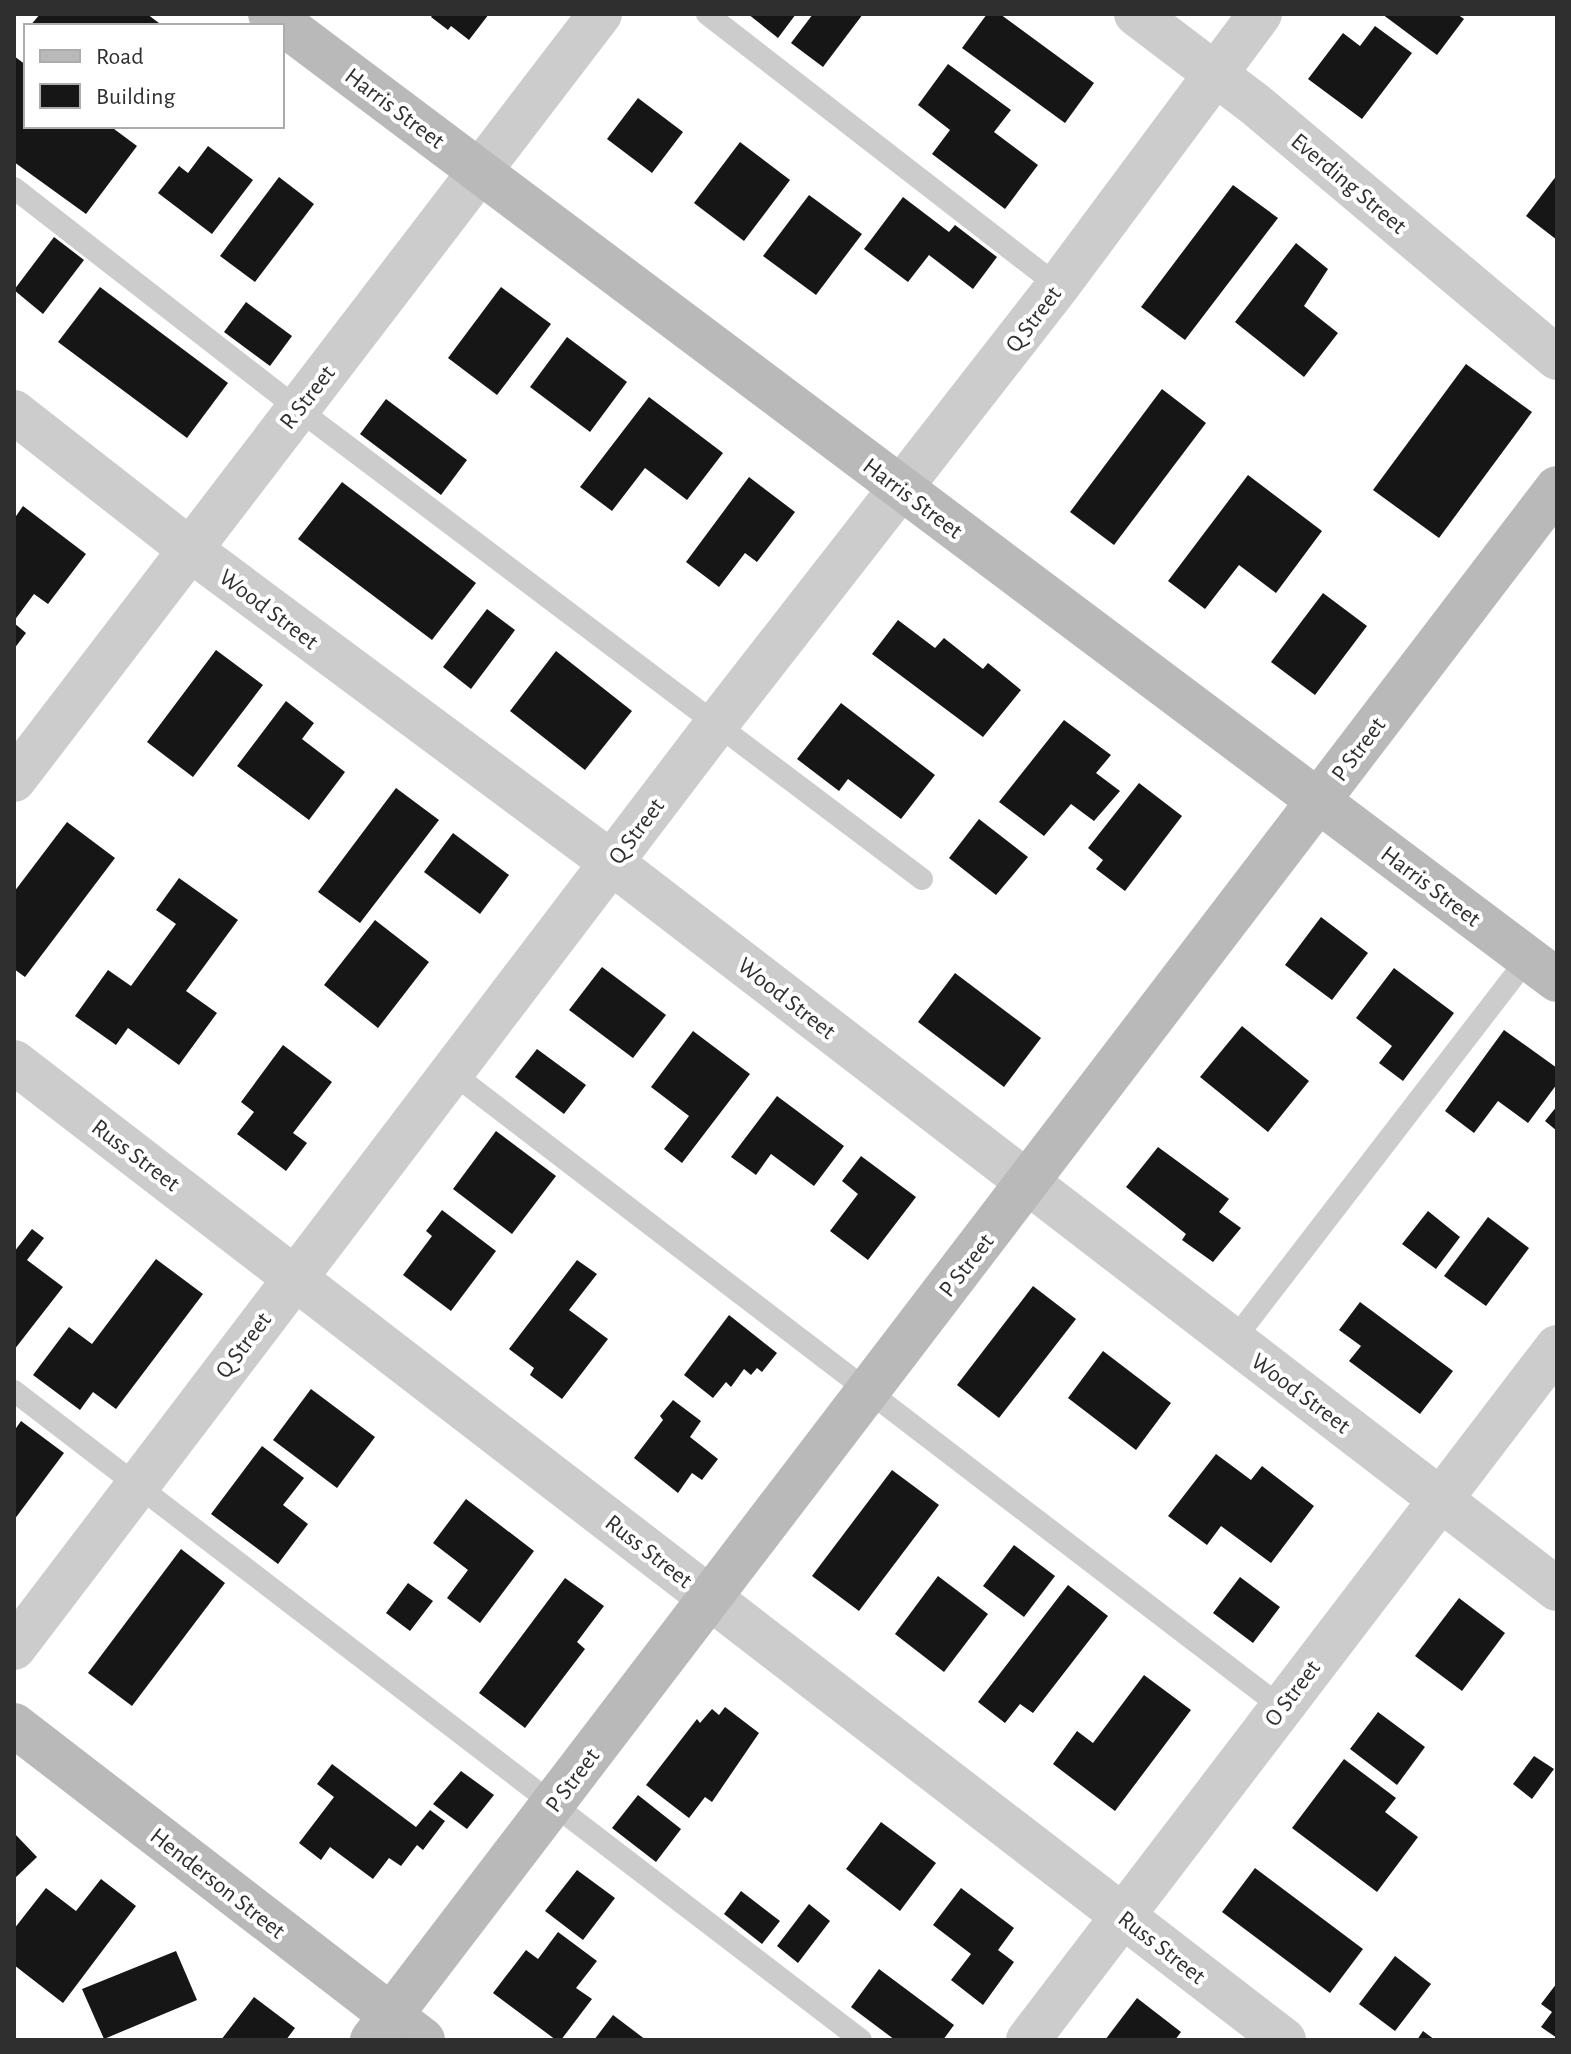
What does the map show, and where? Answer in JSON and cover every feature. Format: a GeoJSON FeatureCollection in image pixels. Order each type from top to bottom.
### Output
{"type":"FeatureCollection","features":[{"type":"Feature","properties":{"kind":"main road","name":"Harris Street"},"geometry":{"type":"LineString","coordinates":[[284,24],[1542,969]]}},
{"type":"Feature","properties":{"kind":"main road","name":"P Street"},"geometry":{"type":"LineString","coordinates":[[395,2032],[553,1804],[1557,488]]}},
{"type":"Feature","properties":{"kind":"main road","name":"Henderson Street"},"geometry":{"type":"LineString","coordinates":[[14,1725],[395,2032]]}},
{"type":"Feature","properties":{"kind":"street","name":"R Street"},"geometry":{"type":"LineString","coordinates":[[20,759],[298,409],[600,14]]}},
{"type":"Feature","properties":{"kind":"street","name":"Everding Street"},"geometry":{"type":"LineString","coordinates":[[1136,14],[1214,74],[1557,358]]}},
{"type":"Feature","properties":{"kind":"street","name":"Q Street"},"geometry":{"type":"LineString","coordinates":[[14,1648],[715,726],[903,490],[1260,14]]}},
{"type":"Feature","properties":{"kind":"street","name":"Wood Street"},"geometry":{"type":"LineString","coordinates":[[14,412],[188,548],[612,863],[1557,1589]]}},
{"type":"Feature","properties":{"kind":"street","name":"Russ Street"},"geometry":{"type":"LineString","coordinates":[[14,1062],[1284,2040]]}},
{"type":"Feature","properties":{"kind":"street","name":"O Street"},"geometry":{"type":"LineString","coordinates":[[1028,2040],[1557,1347]]}},
{"type":"Feature","properties":{"kind":"lane"},"geometry":{"type":"LineString","coordinates":[[707,14],[1058,286]]}},
{"type":"Feature","properties":{"kind":"lane"},"geometry":{"type":"LineString","coordinates":[[14,188],[298,409],[922,879]]}},
{"type":"Feature","properties":{"kind":"lane"},"geometry":{"type":"LineString","coordinates":[[1233,1341],[1542,969]]}},
{"type":"Feature","properties":{"kind":"lane"},"geometry":{"type":"LineString","coordinates":[[451,1072],[1281,1707]]}},
{"type":"Feature","properties":{"kind":"lane"},"geometry":{"type":"LineString","coordinates":[[14,1391],[861,2040]]}},
{"type":"Feature","properties":{"kind":"building"},"geometry":{"type":"Polygon","coordinates":[[[40,14],[147,14],[160,24],[32,24],[40,14]]]}},
{"type":"Feature","properties":{"kind":"building"},"geometry":{"type":"Polygon","coordinates":[[[433,14],[489,14],[469,40],[451,26],[448,30],[431,17],[433,14]]]}},
{"type":"Feature","properties":{"kind":"building"},"geometry":{"type":"Polygon","coordinates":[[[748,14],[796,14],[778,38],[748,14]]]}},
{"type":"Feature","properties":{"kind":"building"},"geometry":{"type":"Polygon","coordinates":[[[813,14],[863,14],[823,67],[791,43],[813,14]]]}},
{"type":"Feature","properties":{"kind":"building"},"geometry":{"type":"Polygon","coordinates":[[[987,14],[1000,14],[1094,83],[1065,123],[962,48],[987,14]]]}},
{"type":"Feature","properties":{"kind":"building"},"geometry":{"type":"Polygon","coordinates":[[[1382,14],[1457,14],[1464,19],[1437,55],[1382,14]]]}},
{"type":"Feature","properties":{"kind":"building"},"geometry":{"type":"Polygon","coordinates":[[[1375,26],[1412,53],[1362,119],[1308,79],[1343,33],[1360,46],[1375,26]]]}},
{"type":"Feature","properties":{"kind":"building"},"geometry":{"type":"Polygon","coordinates":[[[14,56],[24,64],[24,128],[113,128],[137,146],[86,214],[14,162],[14,56]]]}},
{"type":"Feature","properties":{"kind":"building"},"geometry":{"type":"Polygon","coordinates":[[[948,64],[1011,110],[994,132],[1038,165],[1005,209],[932,154],[950,130],[918,105],[948,64]]]}},
{"type":"Feature","properties":{"kind":"building"},"geometry":{"type":"Polygon","coordinates":[[[638,98],[683,132],[652,173],[607,139],[638,98]]]}},
{"type":"Feature","properties":{"kind":"building"},"geometry":{"type":"Polygon","coordinates":[[[740,142],[790,180],[744,241],[694,203],[740,142]]]}},
{"type":"Feature","properties":{"kind":"building"},"geometry":{"type":"Polygon","coordinates":[[[208,146],[253,180],[212,234],[158,193],[179,166],[188,173],[208,146]]]}},
{"type":"Feature","properties":{"kind":"building"},"geometry":{"type":"Polygon","coordinates":[[[1557,175],[1557,240],[1526,216],[1557,175]]]}},
{"type":"Feature","properties":{"kind":"building"},"geometry":{"type":"Polygon","coordinates":[[[279,177],[314,204],[255,282],[220,256],[279,177]]]}},
{"type":"Feature","properties":{"kind":"building"},"geometry":{"type":"Polygon","coordinates":[[[1233,185],[1278,218],[1185,340],[1141,307],[1233,185]]]}},
{"type":"Feature","properties":{"kind":"building"},"geometry":{"type":"Polygon","coordinates":[[[809,195],[862,234],[816,295],[763,256],[809,195]]]}},
{"type":"Feature","properties":{"kind":"building"},"geometry":{"type":"Polygon","coordinates":[[[903,197],[949,232],[955,225],[997,257],[973,289],[929,255],[908,282],[864,249],[903,197]]]}},
{"type":"Feature","properties":{"kind":"building"},"geometry":{"type":"Polygon","coordinates":[[[54,237],[84,260],[43,314],[14,290],[54,237]]]}},
{"type":"Feature","properties":{"kind":"building"},"geometry":{"type":"Polygon","coordinates":[[[1296,243],[1328,269],[1304,306],[1338,333],[1304,377],[1235,322],[1296,243]]]}},
{"type":"Feature","properties":{"kind":"building"},"geometry":{"type":"Polygon","coordinates":[[[100,287],[228,383],[187,438],[58,342],[100,287]]]}},
{"type":"Feature","properties":{"kind":"building"},"geometry":{"type":"Polygon","coordinates":[[[501,287],[551,324],[497,395],[448,358],[501,287]]]}},
{"type":"Feature","properties":{"kind":"building"},"geometry":{"type":"Polygon","coordinates":[[[246,302],[292,336],[270,366],[224,332],[246,302]]]}},
{"type":"Feature","properties":{"kind":"building"},"geometry":{"type":"Polygon","coordinates":[[[567,337],[627,382],[590,432],[530,387],[567,337]]]}},
{"type":"Feature","properties":{"kind":"building"},"geometry":{"type":"Polygon","coordinates":[[[1466,364],[1532,412],[1439,538],[1373,490],[1466,364]]]}},
{"type":"Feature","properties":{"kind":"building"},"geometry":{"type":"Polygon","coordinates":[[[1162,389],[1206,423],[1114,545],[1070,512],[1162,389]]]}},
{"type":"Feature","properties":{"kind":"building"},"geometry":{"type":"Polygon","coordinates":[[[649,397],[723,453],[687,500],[645,468],[612,511],[580,487],[649,397]]]}},
{"type":"Feature","properties":{"kind":"building"},"geometry":{"type":"Polygon","coordinates":[[[386,399],[467,460],[441,495],[360,434],[386,399]]]}},
{"type":"Feature","properties":{"kind":"building"},"geometry":{"type":"Polygon","coordinates":[[[1248,475],[1322,531],[1276,593],[1239,565],[1205,609],[1168,581],[1248,475]]]}},
{"type":"Feature","properties":{"kind":"building"},"geometry":{"type":"Polygon","coordinates":[[[749,477],[795,512],[757,562],[745,553],[719,587],[686,562],[749,477]]]}},
{"type":"Feature","properties":{"kind":"building"},"geometry":{"type":"Polygon","coordinates":[[[342,482],[476,583],[432,640],[298,539],[342,482]]]}},
{"type":"Feature","properties":{"kind":"building"},"geometry":{"type":"Polygon","coordinates":[[[23,506],[86,554],[48,604],[34,594],[14,621],[14,519],[23,506]]]}},
{"type":"Feature","properties":{"kind":"building"},"geometry":{"type":"Polygon","coordinates":[[[1323,593],[1367,626],[1315,695],[1271,662],[1323,593]]]}},
{"type":"Feature","properties":{"kind":"building"},"geometry":{"type":"Polygon","coordinates":[[[487,609],[515,630],[471,689],[443,667],[487,609]]]}},
{"type":"Feature","properties":{"kind":"building"},"geometry":{"type":"Polygon","coordinates":[[[898,620],[935,648],[944,638],[983,669],[988,663],[1021,690],[983,737],[872,654],[898,620]]]}},
{"type":"Feature","properties":{"kind":"building"},"geometry":{"type":"Polygon","coordinates":[[[14,623],[26,633],[14,649],[14,623]]]}},
{"type":"Feature","properties":{"kind":"building"},"geometry":{"type":"Polygon","coordinates":[[[216,650],[263,685],[193,777],[147,742],[216,650]]]}},
{"type":"Feature","properties":{"kind":"building"},"geometry":{"type":"Polygon","coordinates":[[[556,651],[632,711],[585,770],[510,711],[556,651]]]}},
{"type":"Feature","properties":{"kind":"building"},"geometry":{"type":"Polygon","coordinates":[[[286,701],[314,723],[302,739],[345,772],[309,820],[237,766],[286,701]]]}},
{"type":"Feature","properties":{"kind":"building"},"geometry":{"type":"Polygon","coordinates":[[[841,703],[935,775],[901,819],[848,779],[839,791],[797,759],[841,703]]]}},
{"type":"Feature","properties":{"kind":"building"},"geometry":{"type":"Polygon","coordinates":[[[1064,720],[1111,755],[1096,773],[1120,791],[1094,821],[1071,804],[1044,836],[999,802],[1064,720]]]}},
{"type":"Feature","properties":{"kind":"building"},"geometry":{"type":"Polygon","coordinates":[[[1139,783],[1182,816],[1125,891],[1096,869],[1103,860],[1088,848],[1139,783]]]}},
{"type":"Feature","properties":{"kind":"building"},"geometry":{"type":"Polygon","coordinates":[[[396,788],[439,820],[360,923],[318,892],[396,788]]]}},
{"type":"Feature","properties":{"kind":"building"},"geometry":{"type":"Polygon","coordinates":[[[979,819],[1028,857],[996,895],[949,858],[979,819]]]}},
{"type":"Feature","properties":{"kind":"building"},"geometry":{"type":"Polygon","coordinates":[[[67,822],[115,858],[25,977],[14,969],[14,892],[67,822]]]}},
{"type":"Feature","properties":{"kind":"building"},"geometry":{"type":"Polygon","coordinates":[[[453,833],[509,875],[480,914],[424,872],[453,833]]]}},
{"type":"Feature","properties":{"kind":"building"},"geometry":{"type":"Polygon","coordinates":[[[179,878],[238,920],[186,991],[217,1013],[179,1065],[128,1028],[116,1045],[75,1016],[108,970],[131,986],[176,924],[156,910],[179,878]]]}},
{"type":"Feature","properties":{"kind":"building"},"geometry":{"type":"Polygon","coordinates":[[[1321,917],[1368,953],[1332,1000],[1285,965],[1321,917]]]}},
{"type":"Feature","properties":{"kind":"building"},"geometry":{"type":"Polygon","coordinates":[[[375,920],[429,962],[378,1028],[324,985],[375,920]]]}},
{"type":"Feature","properties":{"kind":"building"},"geometry":{"type":"Polygon","coordinates":[[[602,967],[666,1015],[633,1058],[569,1010],[602,967]]]}},
{"type":"Feature","properties":{"kind":"building"},"geometry":{"type":"Polygon","coordinates":[[[1394,968],[1454,1013],[1403,1081],[1379,1063],[1392,1046],[1356,1018],[1394,968]]]}},
{"type":"Feature","properties":{"kind":"building"},"geometry":{"type":"Polygon","coordinates":[[[955,973],[1041,1038],[1004,1087],[918,1022],[955,973]]]}},
{"type":"Feature","properties":{"kind":"building"},"geometry":{"type":"Polygon","coordinates":[[[1242,1026],[1309,1081],[1268,1132],[1200,1077],[1242,1026]]]}},
{"type":"Feature","properties":{"kind":"building"},"geometry":{"type":"Polygon","coordinates":[[[1504,1030],[1557,1068],[1557,1084],[1528,1123],[1498,1101],[1474,1133],[1445,1111],[1504,1030]]]}},
{"type":"Feature","properties":{"kind":"building"},"geometry":{"type":"Polygon","coordinates":[[[693,1031],[750,1074],[682,1163],[664,1149],[689,1116],[651,1087],[693,1031]]]}},
{"type":"Feature","properties":{"kind":"building"},"geometry":{"type":"Polygon","coordinates":[[[283,1045],[332,1082],[293,1133],[307,1143],[286,1171],[237,1134],[254,1112],[241,1102],[283,1045]]]}},
{"type":"Feature","properties":{"kind":"building"},"geometry":{"type":"Polygon","coordinates":[[[537,1049],[586,1085],[564,1114],[515,1077],[537,1049]]]}},
{"type":"Feature","properties":{"kind":"building"},"geometry":{"type":"Polygon","coordinates":[[[777,1096],[844,1146],[814,1186],[771,1154],[756,1175],[731,1157],[777,1096]]]}},
{"type":"Feature","properties":{"kind":"building"},"geometry":{"type":"Polygon","coordinates":[[[1557,1106],[1557,1131],[1545,1121],[1557,1106]]]}},
{"type":"Feature","properties":{"kind":"building"},"geometry":{"type":"Polygon","coordinates":[[[496,1131],[556,1176],[512,1234],[453,1189],[496,1131]]]}},
{"type":"Feature","properties":{"kind":"building"},"geometry":{"type":"Polygon","coordinates":[[[1158,1147],[1229,1199],[1219,1212],[1241,1228],[1213,1262],[1182,1240],[1186,1234],[1126,1187],[1158,1147]]]}},
{"type":"Feature","properties":{"kind":"building"},"geometry":{"type":"Polygon","coordinates":[[[861,1156],[916,1197],[868,1260],[830,1231],[858,1194],[842,1181],[861,1156]]]}},
{"type":"Feature","properties":{"kind":"building"},"geometry":{"type":"Polygon","coordinates":[[[442,1210],[496,1251],[451,1311],[403,1275],[432,1236],[426,1231],[442,1210]]]}},
{"type":"Feature","properties":{"kind":"building"},"geometry":{"type":"Polygon","coordinates":[[[1428,1211],[1460,1237],[1436,1269],[1402,1244],[1428,1211]]]}},
{"type":"Feature","properties":{"kind":"building"},"geometry":{"type":"Polygon","coordinates":[[[1488,1217],[1529,1248],[1486,1306],[1444,1276],[1488,1217]]]}},
{"type":"Feature","properties":{"kind":"building"},"geometry":{"type":"Polygon","coordinates":[[[32,1229],[44,1238],[27,1260],[63,1287],[14,1350],[14,1252],[32,1229]]]}},
{"type":"Feature","properties":{"kind":"building"},"geometry":{"type":"Polygon","coordinates":[[[156,1259],[203,1294],[116,1409],[93,1392],[80,1410],[33,1375],[69,1327],[92,1344],[156,1259]]]}},
{"type":"Feature","properties":{"kind":"building"},"geometry":{"type":"Polygon","coordinates":[[[577,1260],[597,1274],[569,1310],[608,1339],[562,1399],[530,1375],[534,1368],[509,1349],[577,1260]]]}},
{"type":"Feature","properties":{"kind":"building"},"geometry":{"type":"Polygon","coordinates":[[[1033,1286],[1076,1319],[999,1418],[957,1385],[1033,1286]]]}},
{"type":"Feature","properties":{"kind":"building"},"geometry":{"type":"Polygon","coordinates":[[[1360,1302],[1453,1371],[1420,1414],[1349,1361],[1361,1346],[1339,1330],[1360,1302]]]}},
{"type":"Feature","properties":{"kind":"building"},"geometry":{"type":"Polygon","coordinates":[[[729,1315],[777,1353],[762,1372],[757,1368],[751,1375],[744,1369],[731,1387],[726,1382],[713,1398],[684,1375],[729,1315]]]}},
{"type":"Feature","properties":{"kind":"building"},"geometry":{"type":"Polygon","coordinates":[[[1103,1351],[1171,1403],[1136,1450],[1068,1398],[1103,1351]]]}},
{"type":"Feature","properties":{"kind":"building"},"geometry":{"type":"Polygon","coordinates":[[[311,1389],[375,1437],[337,1488],[273,1440],[311,1389]]]}},
{"type":"Feature","properties":{"kind":"building"},"geometry":{"type":"Polygon","coordinates":[[[673,1400],[701,1421],[690,1437],[718,1459],[702,1480],[692,1473],[678,1493],[634,1458],[663,1420],[660,1416],[673,1400]]]}},
{"type":"Feature","properties":{"kind":"building"},"geometry":{"type":"Polygon","coordinates":[[[21,1421],[64,1453],[14,1520],[14,1431],[21,1421]]]}},
{"type":"Feature","properties":{"kind":"building"},"geometry":{"type":"Polygon","coordinates":[[[262,1446],[304,1478],[283,1505],[308,1524],[278,1564],[211,1514],[262,1446]]]}},
{"type":"Feature","properties":{"kind":"building"},"geometry":{"type":"Polygon","coordinates":[[[1216,1454],[1251,1480],[1262,1466],[1314,1506],[1271,1563],[1221,1526],[1207,1545],[1168,1516],[1216,1454]]]}},
{"type":"Feature","properties":{"kind":"building"},"geometry":{"type":"Polygon","coordinates":[[[892,1470],[939,1505],[859,1611],[812,1576],[892,1470]]]}},
{"type":"Feature","properties":{"kind":"building"},"geometry":{"type":"Polygon","coordinates":[[[466,1499],[534,1551],[480,1623],[447,1598],[468,1570],[433,1543],[466,1499]]]}},
{"type":"Feature","properties":{"kind":"building"},"geometry":{"type":"Polygon","coordinates":[[[1014,1545],[1055,1576],[1024,1617],[983,1586],[1014,1545]]]}},
{"type":"Feature","properties":{"kind":"building"},"geometry":{"type":"Polygon","coordinates":[[[181,1549],[225,1583],[132,1706],[88,1673],[181,1549]]]}},
{"type":"Feature","properties":{"kind":"building"},"geometry":{"type":"Polygon","coordinates":[[[938,1576],[988,1614],[944,1672],[895,1634],[938,1576]]]}},
{"type":"Feature","properties":{"kind":"building"},"geometry":{"type":"Polygon","coordinates":[[[1240,1577],[1280,1607],[1253,1643],[1213,1613],[1240,1577]]]}},
{"type":"Feature","properties":{"kind":"building"},"geometry":{"type":"Polygon","coordinates":[[[565,1578],[604,1606],[577,1642],[585,1649],[525,1728],[479,1693],[565,1578]]]}},
{"type":"Feature","properties":{"kind":"building"},"geometry":{"type":"Polygon","coordinates":[[[408,1583],[433,1601],[410,1631],[386,1613],[408,1583]]]}},
{"type":"Feature","properties":{"kind":"building"},"geometry":{"type":"Polygon","coordinates":[[[1068,1585],[1108,1616],[1033,1713],[1020,1704],[1005,1723],[978,1702],[1068,1585]]]}},
{"type":"Feature","properties":{"kind":"building"},"geometry":{"type":"Polygon","coordinates":[[[1459,1598],[1505,1633],[1462,1691],[1415,1656],[1459,1598]]]}},
{"type":"Feature","properties":{"kind":"building"},"geometry":{"type":"Polygon","coordinates":[[[1144,1675],[1191,1710],[1115,1811],[1053,1764],[1077,1731],[1093,1743],[1144,1675]]]}},
{"type":"Feature","properties":{"kind":"building"},"geometry":{"type":"Polygon","coordinates":[[[725,1707],[759,1733],[712,1802],[705,1797],[689,1818],[646,1785],[697,1719],[700,1723],[712,1709],[719,1715],[725,1707]]]}},
{"type":"Feature","properties":{"kind":"building"},"geometry":{"type":"Polygon","coordinates":[[[1378,1712],[1425,1747],[1397,1785],[1350,1749],[1378,1712]]]}},
{"type":"Feature","properties":{"kind":"building"},"geometry":{"type":"Polygon","coordinates":[[[1534,1756],[1554,1769],[1532,1799],[1513,1784],[1534,1756]]]}},
{"type":"Feature","properties":{"kind":"building"},"geometry":{"type":"Polygon","coordinates":[[[1344,1759],[1396,1798],[1385,1812],[1418,1837],[1377,1892],[1292,1828],[1344,1759]]]}},
{"type":"Feature","properties":{"kind":"building"},"geometry":{"type":"Polygon","coordinates":[[[332,1764],[416,1827],[430,1810],[445,1821],[423,1850],[417,1845],[401,1866],[389,1858],[373,1879],[330,1847],[321,1860],[299,1843],[334,1797],[317,1784],[332,1764]]]}},
{"type":"Feature","properties":{"kind":"building"},"geometry":{"type":"Polygon","coordinates":[[[461,1771],[494,1795],[467,1829],[433,1804],[461,1771]]]}},
{"type":"Feature","properties":{"kind":"building"},"geometry":{"type":"Polygon","coordinates":[[[638,1795],[681,1829],[656,1862],[612,1828],[638,1795]]]}},
{"type":"Feature","properties":{"kind":"building"},"geometry":{"type":"Polygon","coordinates":[[[881,1822],[936,1863],[900,1911],[846,1869],[881,1822]]]}},
{"type":"Feature","properties":{"kind":"building"},"geometry":{"type":"Polygon","coordinates":[[[14,1833],[37,1857],[14,1879],[14,1833]]]}},
{"type":"Feature","properties":{"kind":"building"},"geometry":{"type":"Polygon","coordinates":[[[1255,1868],[1363,1949],[1330,1993],[1222,1912],[1255,1868]]]}},
{"type":"Feature","properties":{"kind":"building"},"geometry":{"type":"Polygon","coordinates":[[[577,1870],[615,1898],[583,1940],[545,1911],[577,1870]]]}},
{"type":"Feature","properties":{"kind":"building"},"geometry":{"type":"Polygon","coordinates":[[[101,1879],[136,1906],[63,2003],[14,1965],[14,1929],[46,1888],[76,1911],[101,1879]]]}},
{"type":"Feature","properties":{"kind":"building"},"geometry":{"type":"Polygon","coordinates":[[[961,1888],[1014,1928],[998,1950],[1014,1962],[983,2005],[951,1980],[971,1954],[933,1925],[961,1888]]]}},
{"type":"Feature","properties":{"kind":"building"},"geometry":{"type":"Polygon","coordinates":[[[741,1891],[780,1921],[762,1944],[724,1914],[741,1891]]]}},
{"type":"Feature","properties":{"kind":"building"},"geometry":{"type":"Polygon","coordinates":[[[809,1904],[830,1921],[798,1963],[777,1946],[809,1904]]]}},
{"type":"Feature","properties":{"kind":"building"},"geometry":{"type":"Polygon","coordinates":[[[558,1932],[597,1961],[576,1988],[592,1999],[561,2040],[556,2040],[493,1993],[526,1950],[538,1959],[558,1932]]]}},
{"type":"Feature","properties":{"kind":"building"},"geometry":{"type":"Polygon","coordinates":[[[176,1951],[197,2000],[104,2039],[82,1989],[176,1951]]]}},
{"type":"Feature","properties":{"kind":"building"},"geometry":{"type":"Polygon","coordinates":[[[1395,1956],[1431,1984],[1395,2031],[1359,2004],[1395,1956]]]}},
{"type":"Feature","properties":{"kind":"building"},"geometry":{"type":"Polygon","coordinates":[[[879,1969],[954,2025],[943,2040],[895,2040],[851,2007],[879,1969]]]}},
{"type":"Feature","properties":{"kind":"building"},"geometry":{"type":"Polygon","coordinates":[[[1557,1983],[1557,2038],[1541,2027],[1552,2012],[1541,2004],[1557,1983]]]}},
{"type":"Feature","properties":{"kind":"building"},"geometry":{"type":"Polygon","coordinates":[[[254,1997],[295,2028],[286,2040],[221,2040],[254,1997]]]}},
{"type":"Feature","properties":{"kind":"building"},"geometry":{"type":"Polygon","coordinates":[[[1137,1998],[1181,2032],[1175,2040],[1105,2040],[1137,1998]]]}},
{"type":"Feature","properties":{"kind":"building"},"geometry":{"type":"Polygon","coordinates":[[[613,2015],[646,2040],[594,2040],[613,2015]]]}},
{"type":"Feature","properties":{"kind":"building"},"geometry":{"type":"Polygon","coordinates":[[[1423,2031],[1435,2040],[1417,2040],[1423,2031]]]}}]}
